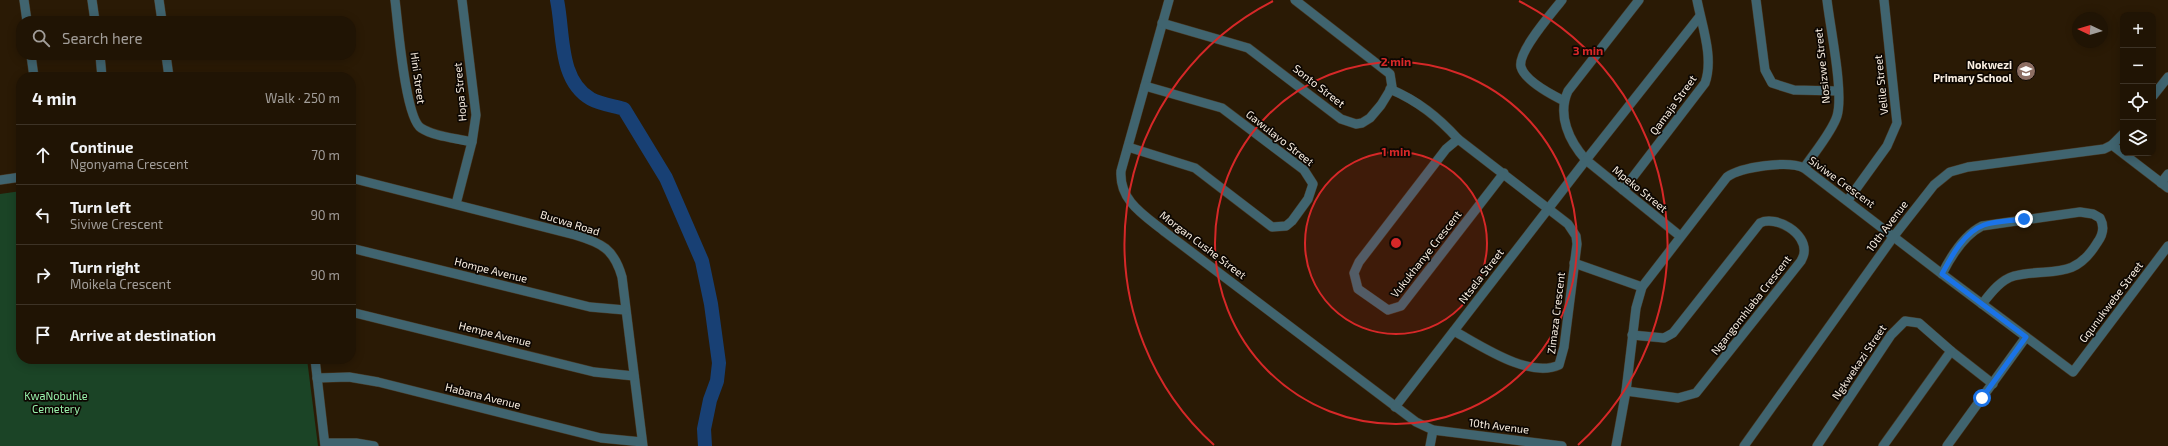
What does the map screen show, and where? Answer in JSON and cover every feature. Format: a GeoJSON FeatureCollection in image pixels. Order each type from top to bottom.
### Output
{"type":"FeatureCollection","features":[{"type":"Feature","properties":{"kind":"street"},"geometry":{"type":"LineString","coordinates":[[24,0],[26,16]]}},
{"type":"Feature","properties":{"kind":"street"},"geometry":{"type":"LineString","coordinates":[[92,0],[94,16]]}},
{"type":"Feature","properties":{"kind":"street"},"geometry":{"type":"LineString","coordinates":[[159,0],[161,16]]}},
{"type":"Feature","properties":{"kind":"street","name":"Hini Street"},"geometry":{"type":"LineString","coordinates":[[395,0],[408,96],[416,123],[426,130],[472,142]]}},
{"type":"Feature","properties":{"kind":"street","name":"Hopa Street"},"geometry":{"type":"LineString","coordinates":[[456,204],[475,126],[475,104],[462,0]]}},
{"type":"Feature","properties":{"kind":"street","name":"Morgan Cushe Street"},"geometry":{"type":"LineString","coordinates":[[1169,0],[1120,179],[1123,192],[1134,206],[1395,407],[1416,422],[1433,430]]}},
{"type":"Feature","properties":{"kind":"street"},"geometry":{"type":"LineString","coordinates":[[1295,0],[1387,71],[1392,80],[1390,89],[1424,107],[1436,116],[1458,139],[1504,173],[1547,210]]}},
{"type":"Feature","properties":{"kind":"street"},"geometry":{"type":"LineString","coordinates":[[1562,0],[1526,48],[1521,66],[1523,71],[1535,83],[1564,101],[1568,91],[1639,0]]}},
{"type":"Feature","properties":{"kind":"street","name":"Qamaja Street"},"geometry":{"type":"LineString","coordinates":[[1623,190],[1705,83],[1709,73],[1708,58],[1697,0]]}},
{"type":"Feature","properties":{"kind":"street"},"geometry":{"type":"LineString","coordinates":[[1756,0],[1765,70],[1772,83],[1794,90],[1838,91]]}},
{"type":"Feature","properties":{"kind":"street","name":"Nosizwe Street"},"geometry":{"type":"LineString","coordinates":[[1804,168],[1837,118],[1838,91],[1827,0]]}},
{"type":"Feature","properties":{"kind":"street","name":"Velile Street"},"geometry":{"type":"LineString","coordinates":[[1848,200],[1887,146],[1896,122],[1884,0]]}},
{"type":"Feature","properties":{"kind":"street","name":"Ntsela Street"},"geometry":{"type":"LineString","coordinates":[[1395,407],[1586,160],[1700,16]]}},
{"type":"Feature","properties":{"kind":"street","name":"Sonto Street"},"geometry":{"type":"LineString","coordinates":[[1162,23],[1248,48],[1348,123],[1362,123],[1370,118],[1390,89]]}},
{"type":"Feature","properties":{"kind":"street"},"geometry":{"type":"LineString","coordinates":[[32,60],[33,72]]}},
{"type":"Feature","properties":{"kind":"street"},"geometry":{"type":"LineString","coordinates":[[100,60],[102,72]]}},
{"type":"Feature","properties":{"kind":"street"},"geometry":{"type":"LineString","coordinates":[[167,60],[168,72]]}},
{"type":"Feature","properties":{"kind":"street"},"geometry":{"type":"LineString","coordinates":[[2156,92],[2168,77]]}},
{"type":"Feature","properties":{"kind":"street","name":"Gawulayo Street"},"geometry":{"type":"LineString","coordinates":[[1128,147],[1195,168],[1272,227],[1286,226],[1292,221],[1312,191],[1311,178],[1304,170],[1226,111],[1212,105],[1145,86]]}},
{"type":"Feature","properties":{"kind":"street","name":"Mpeko Street"},"geometry":{"type":"LineString","coordinates":[[1564,101],[1564,114],[1568,131],[1577,150],[1586,160],[1680,236]]}},
{"type":"Feature","properties":{"kind":"street","name":"10th Avenue"},"geometry":{"type":"LineString","coordinates":[[1744,446],[1894,236],[1934,185],[1950,172],[1968,167],[2094,151],[2112,145],[2120,137]]}},
{"type":"Feature","properties":{"kind":"street","name":"Vukukhanye Crescent"},"geometry":{"type":"LineString","coordinates":[[1458,139],[1446,149],[1356,268],[1354,273],[1358,290],[1386,309],[1392,310],[1406,302],[1504,173]]}},
{"type":"Feature","properties":{"kind":"street"},"geometry":{"type":"LineString","coordinates":[[2112,145],[2165,186],[2168,174]]}},
{"type":"Feature","properties":{"kind":"street","name":"Siviwe Crescent"},"geometry":{"type":"LineString","coordinates":[[1616,446],[1626,391],[1636,308],[1642,287],[1680,236],[1732,173],[1750,169],[1790,164],[1804,168],[2073,372]]}},
{"type":"Feature","properties":{"kind":"street"},"geometry":{"type":"LineString","coordinates":[[0,180],[16,178]]}},
{"type":"Feature","properties":{"kind":"street","name":"Bucwa Road"},"geometry":{"type":"LineString","coordinates":[[356,179],[575,235],[598,243],[612,253],[622,277],[643,444]]}},
{"type":"Feature","properties":{"kind":"street","name":"Zimaza Crescent"},"geometry":{"type":"LineString","coordinates":[[1454,331],[1511,361],[1547,369],[1559,365],[1564,347],[1577,244],[1572,229],[1547,210]]}},
{"type":"Feature","properties":{"kind":"street"},"geometry":{"type":"LineString","coordinates":[[1942,274],[1960,246],[1972,232],[1982,226],[2080,212],[2092,214],[2100,218],[2104,229],[2101,238],[2079,264],[2058,272],[2013,276],[1997,287],[1982,304]]}},
{"type":"Feature","properties":{"kind":"street","name":"Ngangomhlaba Crescent"},"geometry":{"type":"LineString","coordinates":[[1626,391],[1678,398],[1696,393],[1801,262],[1804,252],[1803,245],[1798,235],[1781,223],[1769,220],[1760,223],[1673,333],[1664,338],[1632,335]]}},
{"type":"Feature","properties":{"kind":"street","name":"Gqunukwebe Street"},"geometry":{"type":"LineString","coordinates":[[2073,372],[2168,246]]}},
{"type":"Feature","properties":{"kind":"street","name":"Hompe Avenue"},"geometry":{"type":"LineString","coordinates":[[356,249],[590,306],[626,310]]}},
{"type":"Feature","properties":{"kind":"street"},"geometry":{"type":"LineString","coordinates":[[1574,263],[1642,287]]}},
{"type":"Feature","properties":{"kind":"street","name":"Hempe Avenue"},"geometry":{"type":"LineString","coordinates":[[356,313],[594,372],[634,376]]}},
{"type":"Feature","properties":{"kind":"street","name":"Ngkwekazi Street"},"geometry":{"type":"LineString","coordinates":[[1817,446],[1891,335],[1905,321],[1919,323],[1951,351],[1993,384]]}},
{"type":"Feature","properties":{"kind":"street"},"geometry":{"type":"LineString","coordinates":[[1947,446],[2026,337]]}},
{"type":"Feature","properties":{"kind":"street"},"geometry":{"type":"LineString","coordinates":[[1883,446],[1951,351]]}},
{"type":"Feature","properties":{"kind":"street"},"geometry":{"type":"LineString","coordinates":[[315,364],[325,445],[356,443],[374,446]]}},
{"type":"Feature","properties":{"kind":"street","name":"Habana Avenue"},"geometry":{"type":"LineString","coordinates":[[317,378],[349,377],[370,381],[601,438],[643,444]]}},
{"type":"Feature","properties":{"kind":"street"},"geometry":{"type":"LineString","coordinates":[[1430,446],[1433,430]]}},
{"type":"Feature","properties":{"kind":"street","name":"10th Avenue"},"geometry":{"type":"LineString","coordinates":[[1433,430],[1562,446]]}},
{"type":"Feature","properties":{"kind":"green space","name":"KwaNobuhle Cemetery"},"geometry":{"type":"Polygon","coordinates":[[[16,192],[16,364],[308,364],[318,446],[0,446],[0,194],[16,192]]]}},
{"type":"Feature","properties":{"kind":"waterway"},"geometry":{"type":"LineString","coordinates":[[557,0],[564,55],[573,80],[580,91],[591,99],[603,104],[624,109],[666,178],[702,261],[711,304],[719,363],[717,381],[710,400],[704,429],[705,446]]}},
{"type":"Feature","properties":{"kind":"place","name":"Nokwezi Primary School"},"geometry":{"type":"Point","coordinates":[2026,71]}},
{"type":"Feature","properties":{"kind":"route"},"geometry":{"type":"LineString","coordinates":[[1982,398],[2026,337],[1942,274],[1953,255],[1976,229],[1990,223],[2024,219]]}}]}
